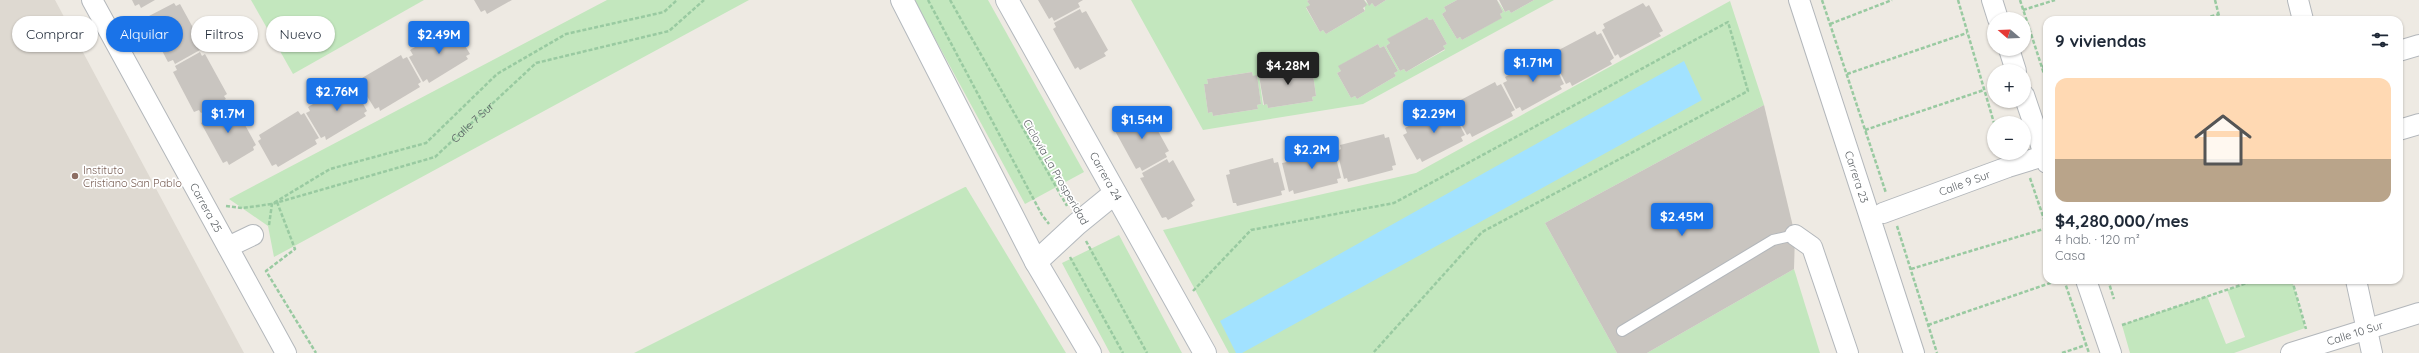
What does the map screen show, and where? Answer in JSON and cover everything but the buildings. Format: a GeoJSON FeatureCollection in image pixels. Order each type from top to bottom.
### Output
{"type":"FeatureCollection","features":[{"type":"Feature","properties":{"kind":"street","name":"Carrera 25"},"geometry":{"type":"LineString","coordinates":[[92,0],[286,353]]}},
{"type":"Feature","properties":{"kind":"street"},"geometry":{"type":"LineString","coordinates":[[902,0],[1036,262],[1090,353]]}},
{"type":"Feature","properties":{"kind":"street","name":"Carrera 24"},"geometry":{"type":"LineString","coordinates":[[1007,0],[1205,353]]}},
{"type":"Feature","properties":{"kind":"street","name":"Carrera 23"},"geometry":{"type":"LineString","coordinates":[[1799,0],[1914,353]]}},
{"type":"Feature","properties":{"kind":"street"},"geometry":{"type":"LineString","coordinates":[[1992,0],[1996,12]]}},
{"type":"Feature","properties":{"kind":"street"},"geometry":{"type":"LineString","coordinates":[[2298,0],[2302,16]]}},
{"type":"Feature","properties":{"kind":"street"},"geometry":{"type":"LineString","coordinates":[[2403,50],[2419,45]]}},
{"type":"Feature","properties":{"kind":"street"},"geometry":{"type":"LineString","coordinates":[[2029,108],[2043,149]]}},
{"type":"Feature","properties":{"kind":"street"},"geometry":{"type":"LineString","coordinates":[[2403,129],[2419,124]]}},
{"type":"Feature","properties":{"kind":"street","name":"Calle 9 Sur"},"geometry":{"type":"LineString","coordinates":[[1887,212],[2008,167],[2043,159]]}},
{"type":"Feature","properties":{"kind":"street"},"geometry":{"type":"LineString","coordinates":[[1036,262],[1077,224],[1115,193]]}},
{"type":"Feature","properties":{"kind":"street"},"geometry":{"type":"LineString","coordinates":[[1795,235],[1812,247],[1848,353]]}},
{"type":"Feature","properties":{"kind":"street"},"geometry":{"type":"LineString","coordinates":[[228,246],[253,236]]}},
{"type":"Feature","properties":{"kind":"street"},"geometry":{"type":"LineString","coordinates":[[2087,284],[2111,353]]}},
{"type":"Feature","properties":{"kind":"street"},"geometry":{"type":"LineString","coordinates":[[2357,284],[2372,353]]}},
{"type":"Feature","properties":{"kind":"street","name":"Calle 10 Sur"},"geometry":{"type":"LineString","coordinates":[[2291,353],[2419,313]]}},
{"type":"Feature","properties":{"kind":"lane"},"geometry":{"type":"LineString","coordinates":[[1622,331],[1773,240],[1795,235]]}},
{"type":"Feature","properties":{"kind":"path"},"geometry":{"type":"LineString","coordinates":[[253,236],[268,226],[272,204],[330,169],[426,143],[497,74],[566,34],[664,12],[677,0]]}},
{"type":"Feature","properties":{"kind":"path","name":"Calle 7 Sur"},"geometry":{"type":"LineString","coordinates":[[222,206],[242,208],[272,204],[435,157],[536,64],[669,31],[704,0]]}},
{"type":"Feature","properties":{"kind":"path"},"geometry":{"type":"LineString","coordinates":[[928,0],[1042,215],[1060,239],[1123,353]]}},
{"type":"Feature","properties":{"kind":"path","name":"Ciclovía La Prosperidad"},"geometry":{"type":"LineString","coordinates":[[950,0],[1077,224],[1147,353]]}},
{"type":"Feature","properties":{"kind":"path"},"geometry":{"type":"LineString","coordinates":[[1822,0],[1865,130],[1887,212],[1911,269],[1937,353]]}},
{"type":"Feature","properties":{"kind":"path"},"geometry":{"type":"LineString","coordinates":[[1830,24],[1892,0]]}},
{"type":"Feature","properties":{"kind":"path"},"geometry":{"type":"LineString","coordinates":[[1958,0],[1992,116]]}},
{"type":"Feature","properties":{"kind":"path"},"geometry":{"type":"LineString","coordinates":[[2020,0],[2043,70]]}},
{"type":"Feature","properties":{"kind":"path"},"geometry":{"type":"LineString","coordinates":[[2023,10],[2055,0]]}},
{"type":"Feature","properties":{"kind":"path"},"geometry":{"type":"LineString","coordinates":[[2212,16],[2219,14],[2215,0]]}},
{"type":"Feature","properties":{"kind":"path"},"geometry":{"type":"LineString","coordinates":[[1188,297],[1251,230],[1394,203],[1728,22],[1748,91],[1482,232],[1373,353]]}},
{"type":"Feature","properties":{"kind":"path"},"geometry":{"type":"LineString","coordinates":[[1847,74],[1967,33]]}},
{"type":"Feature","properties":{"kind":"path"},"geometry":{"type":"LineString","coordinates":[[1865,130],[1984,90]]}},
{"type":"Feature","properties":{"kind":"path"},"geometry":{"type":"LineString","coordinates":[[2008,167],[2015,173],[2028,172],[2043,216]]}},
{"type":"Feature","properties":{"kind":"path"},"geometry":{"type":"LineString","coordinates":[[277,202],[295,249],[266,271],[316,353]]}},
{"type":"Feature","properties":{"kind":"path"},"geometry":{"type":"LineString","coordinates":[[1911,269],[2043,229]]}},
{"type":"Feature","properties":{"kind":"path"},"geometry":{"type":"LineString","coordinates":[[1928,325],[2047,284]]}},
{"type":"Feature","properties":{"kind":"path"},"geometry":{"type":"LineString","coordinates":[[2065,284],[2089,353]]}},
{"type":"Feature","properties":{"kind":"path"},"geometry":{"type":"LineString","coordinates":[[2122,325],[2244,284]]}},
{"type":"Feature","properties":{"kind":"path"},"geometry":{"type":"LineString","coordinates":[[2293,284],[2310,346]]}},
{"type":"Feature","properties":{"kind":"path"},"geometry":{"type":"LineString","coordinates":[[2062,353],[2086,345]]}},
{"type":"Feature","properties":{"kind":"shaded area","name":"Instituto Cristiano San Pablo"},"geometry":{"type":"Polygon","coordinates":[[[0,0],[55,0],[64,16],[12,16],[12,52],[83,52],[244,353],[0,353],[0,0]]]}},
{"type":"Feature","properties":{"kind":"green space"},"geometry":{"type":"Polygon","coordinates":[[[251,0],[424,0],[335,50],[335,16],[266,16],[266,26],[251,0]]]}},
{"type":"Feature","properties":{"kind":"green space"},"geometry":{"type":"Polygon","coordinates":[[[607,0],[749,0],[274,257],[268,226],[229,199],[607,0]]]}},
{"type":"Feature","properties":{"kind":"green space"},"geometry":{"type":"Polygon","coordinates":[[[914,0],[988,0],[1084,172],[1025,204],[914,0]]]}},
{"type":"Feature","properties":{"kind":"green space"},"geometry":{"type":"Polygon","coordinates":[[[1131,0],[1309,0],[1307,1],[1310,5],[1306,8],[1320,32],[1323,30],[1326,34],[1365,11],[1364,0],[1369,5],[1372,3],[1375,7],[1386,0],[1457,0],[1444,7],[1446,11],[1442,14],[1457,39],[1460,37],[1462,40],[1501,18],[1500,14],[1503,12],[1497,0],[1505,12],[1509,10],[1511,13],[1534,0],[1554,0],[1363,104],[1203,130],[1131,0]],[[1427,17],[1388,39],[1390,43],[1386,46],[1400,71],[1404,69],[1406,72],[1445,50],[1443,46],[1447,44],[1433,19],[1429,20],[1427,17]],[[1378,44],[1339,66],[1341,71],[1337,73],[1351,98],[1355,96],[1357,99],[1396,76],[1394,73],[1398,71],[1384,46],[1380,48],[1378,44]],[[1307,63],[1263,71],[1263,75],[1259,76],[1263,105],[1267,104],[1268,108],[1313,101],[1312,97],[1316,96],[1312,67],[1308,68],[1307,63]],[[1252,72],[1207,79],[1208,84],[1204,84],[1208,113],[1212,112],[1213,116],[1258,109],[1257,105],[1261,104],[1257,76],[1253,76],[1252,72]]]}},
{"type":"Feature","properties":{"kind":"green space"},"geometry":{"type":"Polygon","coordinates":[[[1730,1],[1764,105],[1545,223],[1617,353],[1229,353],[1163,230],[1416,173],[1730,1]]]}},
{"type":"Feature","properties":{"kind":"green space"},"geometry":{"type":"Polygon","coordinates":[[[281,52],[332,52],[293,74],[281,52]]]}},
{"type":"Feature","properties":{"kind":"green space"},"geometry":{"type":"Polygon","coordinates":[[[965,187],[1066,353],[634,353],[965,187]]]}},
{"type":"Feature","properties":{"kind":"green space"},"geometry":{"type":"Polygon","coordinates":[[[1119,235],[1182,353],[1110,353],[1062,263],[1119,235]]]}},
{"type":"Feature","properties":{"kind":"green space"},"geometry":{"type":"Polygon","coordinates":[[[1794,269],[1820,353],[1647,353],[1794,269]]]}},
{"type":"Feature","properties":{"kind":"green space"},"geometry":{"type":"Polygon","coordinates":[[[2244,284],[2293,284],[2305,328],[2234,353],[2130,353],[2122,325],[2207,296],[2226,344],[2245,337],[2227,290],[2244,284]]]}},
{"type":"Feature","properties":{"kind":"water"},"geometry":{"type":"Polygon","coordinates":[[[1684,61],[1702,100],[1242,353],[1236,353],[1220,321],[1684,61]]]}},
{"type":"Feature","properties":{"kind":"place","name":"Instituto Cristiano San Pablo"},"geometry":{"type":"Point","coordinates":[75,176]}}]}
